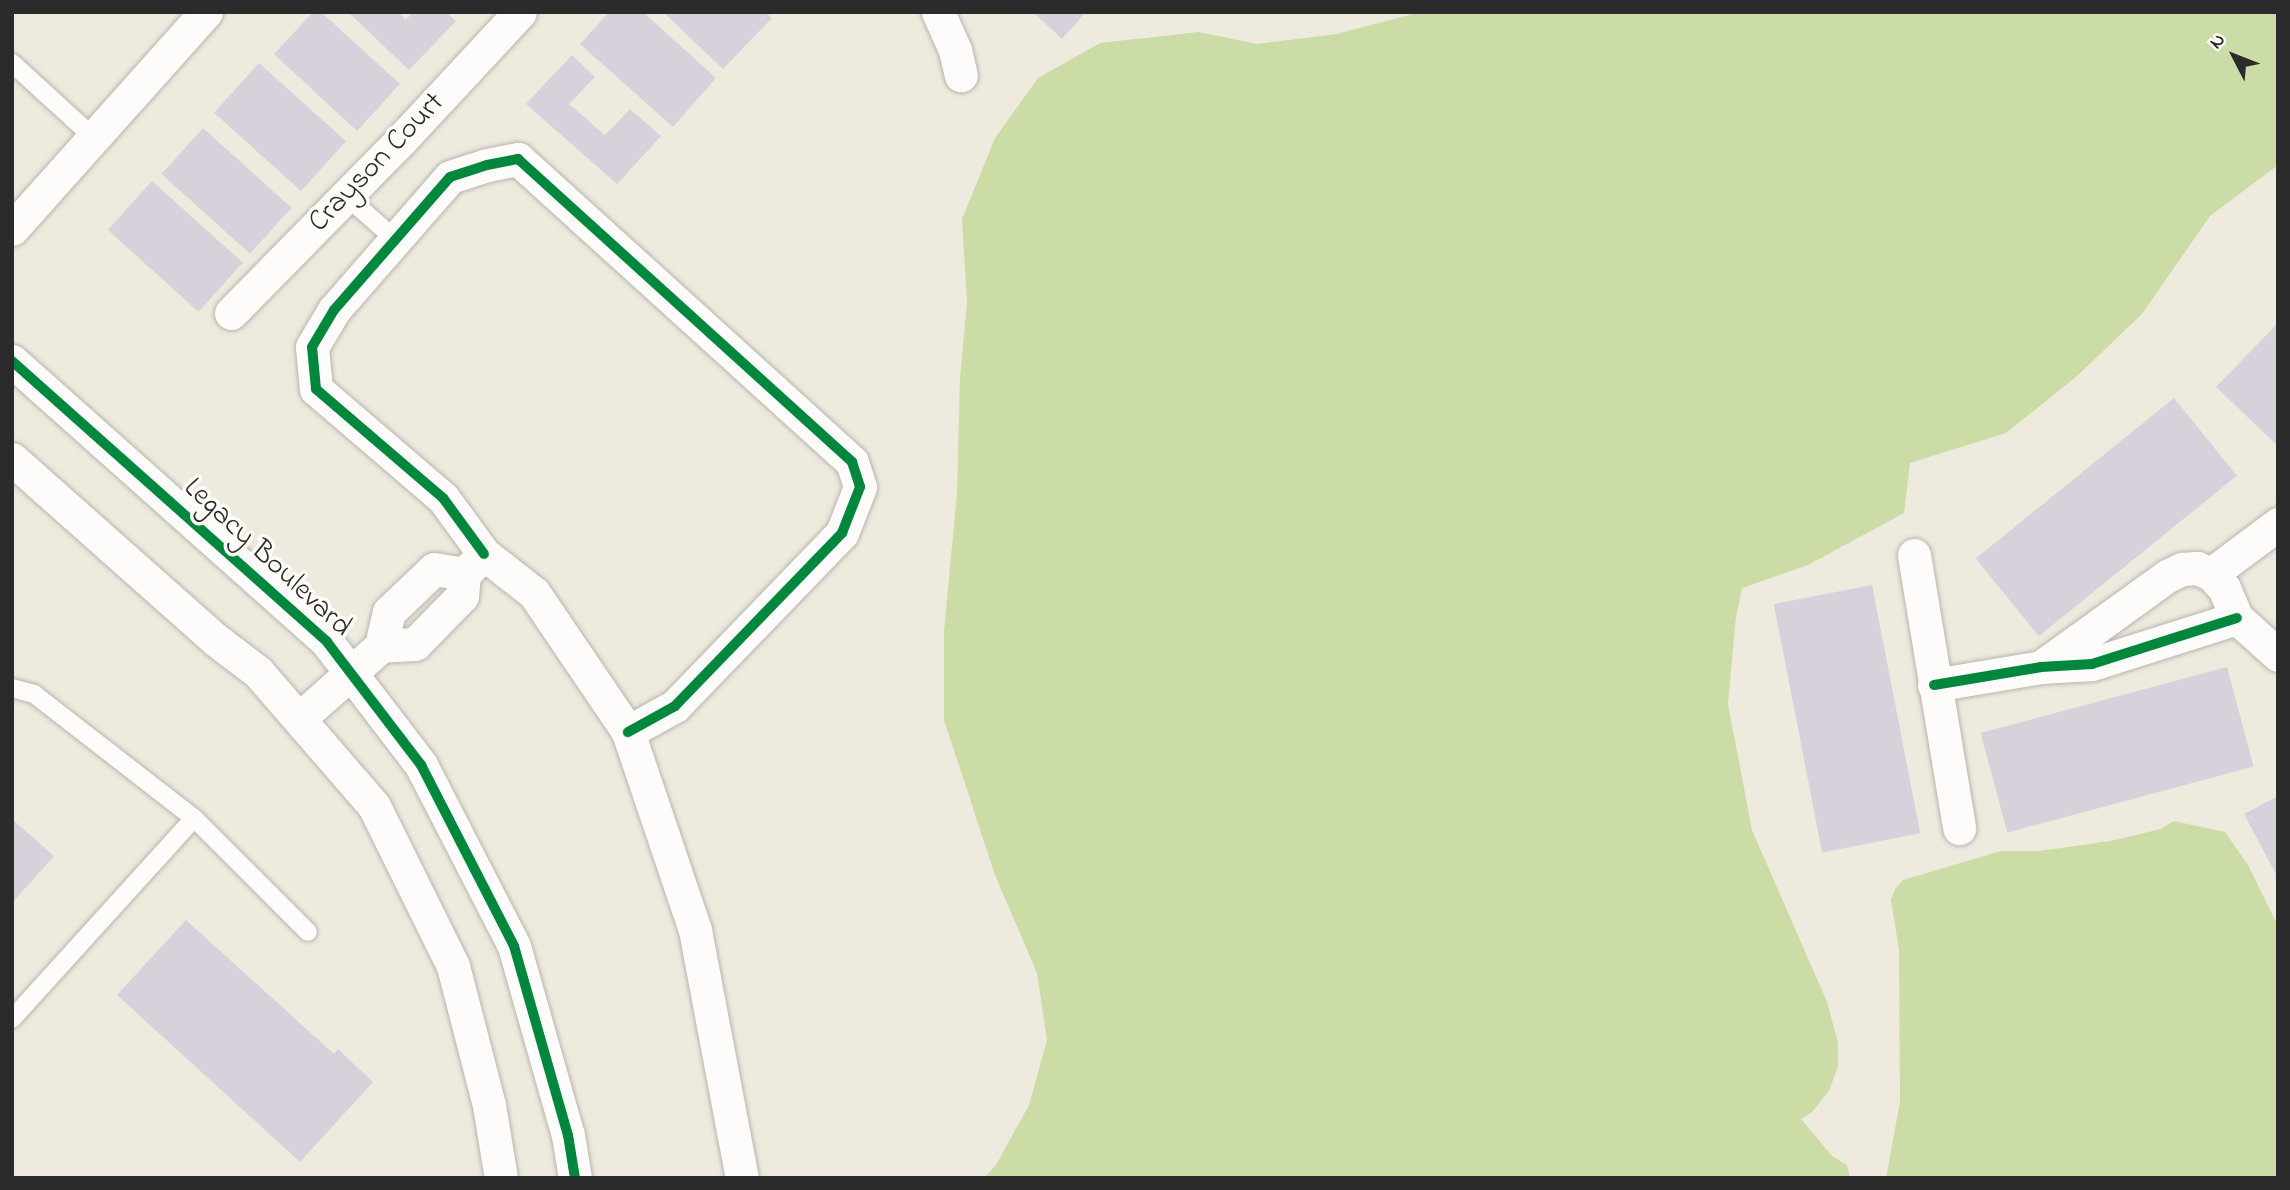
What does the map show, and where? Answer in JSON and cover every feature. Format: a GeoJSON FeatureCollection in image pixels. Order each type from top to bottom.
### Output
{"type":"FeatureCollection","features":[{"type":"Feature","properties":{"kind":"street"},"geometry":{"type":"LineString","coordinates":[[12,229],[206,12]]}},
{"type":"Feature","properties":{"kind":"street","name":"Crayson Court"},"geometry":{"type":"LineString","coordinates":[[232,313],[520,12]]}},
{"type":"Feature","properties":{"kind":"street"},"geometry":{"type":"LineString","coordinates":[[938,12],[956,50],[961,75]]}},
{"type":"Feature","properties":{"kind":"street"},"geometry":{"type":"LineString","coordinates":[[628,732],[675,706],[842,533],[860,486],[852,463],[518,159],[487,164],[450,177],[334,310],[312,347],[316,388],[443,498],[474,564],[534,593],[628,732],[695,930],[742,1178]]}},
{"type":"Feature","properties":{"kind":"street","name":"Legacy Boulevard"},"geometry":{"type":"LineString","coordinates":[[12,361],[327,642],[421,765],[514,946],[568,1135],[575,1178]]}},
{"type":"Feature","properties":{"kind":"street"},"geometry":{"type":"LineString","coordinates":[[12,459],[216,640],[258,672],[374,806],[453,966],[489,1105],[501,1178]]}},
{"type":"Feature","properties":{"kind":"street"},"geometry":{"type":"LineString","coordinates":[[2211,574],[2278,524]]}},
{"type":"Feature","properties":{"kind":"street"},"geometry":{"type":"LineString","coordinates":[[1914,555],[1958,828]]}},
{"type":"Feature","properties":{"kind":"street"},"geometry":{"type":"LineString","coordinates":[[299,719],[381,646],[415,643],[462,596],[474,564]]}},
{"type":"Feature","properties":{"kind":"street"},"geometry":{"type":"LineString","coordinates":[[2042,667],[2167,576],[2182,569],[2197,568],[2211,574],[2224,588],[2237,618],[2278,655]]}},
{"type":"Feature","properties":{"kind":"street"},"geometry":{"type":"LineString","coordinates":[[1934,685],[2042,667],[2092,664],[2237,618]]}},
{"type":"Feature","properties":{"kind":"lane"},"geometry":{"type":"LineString","coordinates":[[12,62],[94,138]]}},
{"type":"Feature","properties":{"kind":"lane"},"geometry":{"type":"LineString","coordinates":[[346,196],[396,240]]}},
{"type":"Feature","properties":{"kind":"lane"},"geometry":{"type":"LineString","coordinates":[[12,688],[34,694],[194,818],[308,932]]}},
{"type":"Feature","properties":{"kind":"lane"},"geometry":{"type":"LineString","coordinates":[[12,1019],[194,818]]}},
{"type":"Feature","properties":{"kind":"green space"},"geometry":{"type":"Polygon","coordinates":[[[1421,12],[2278,12],[2278,165],[2210,216],[2142,314],[2077,376],[2006,433],[1910,463],[1904,513],[1808,565],[1742,588],[1736,617],[1728,704],[1752,830],[1827,1002],[1838,1042],[1838,1066],[1829,1091],[1812,1112],[1801,1119],[1832,1156],[1847,1165],[1850,1178],[984,1178],[996,1165],[1029,1105],[1047,1040],[1037,973],[995,875],[944,720],[944,631],[957,493],[960,377],[967,303],[962,219],[995,138],[1038,78],[1100,43],[1199,32],[1257,44],[1336,34],[1421,12]]]}},
{"type":"Feature","properties":{"kind":"green space"},"geometry":{"type":"Polygon","coordinates":[[[2174,821],[2225,832],[2248,865],[2278,926],[2278,1178],[1886,1178],[1900,1102],[1899,950],[1891,900],[1895,889],[1903,880],[2001,851],[2040,851],[2110,841],[2161,829],[2174,821]]]}},
{"type":"Feature","properties":{"kind":"building"},"geometry":{"type":"Polygon","coordinates":[[[313,12],[321,12],[400,84],[357,131],[274,54],[313,12]]]}},
{"type":"Feature","properties":{"kind":"building"},"geometry":{"type":"Polygon","coordinates":[[[348,12],[398,12],[406,20],[413,12],[446,12],[456,21],[409,70],[348,12]]]}},
{"type":"Feature","properties":{"kind":"building"},"geometry":{"type":"Polygon","coordinates":[[[609,12],[643,12],[716,78],[673,127],[580,44],[609,12]]]}},
{"type":"Feature","properties":{"kind":"building"},"geometry":{"type":"Polygon","coordinates":[[[663,12],[765,12],[772,18],[723,69],[663,12]]]}},
{"type":"Feature","properties":{"kind":"building"},"geometry":{"type":"Polygon","coordinates":[[[1033,12],[1086,12],[1062,39],[1033,12]]]}},
{"type":"Feature","properties":{"kind":"building"},"geometry":{"type":"Polygon","coordinates":[[[572,55],[595,77],[569,104],[605,135],[630,109],[661,136],[617,184],[526,104],[572,55]]]}},
{"type":"Feature","properties":{"kind":"building"},"geometry":{"type":"Polygon","coordinates":[[[259,63],[346,141],[301,191],[214,113],[259,63]]]}},
{"type":"Feature","properties":{"kind":"building"},"geometry":{"type":"Polygon","coordinates":[[[203,128],[291,208],[250,254],[162,174],[203,128]]]}},
{"type":"Feature","properties":{"kind":"building"},"geometry":{"type":"Polygon","coordinates":[[[152,181],[243,263],[199,312],[108,230],[152,181]]]}},
{"type":"Feature","properties":{"kind":"building"},"geometry":{"type":"Polygon","coordinates":[[[2278,323],[2278,446],[2216,387],[2278,323]]]}},
{"type":"Feature","properties":{"kind":"building"},"geometry":{"type":"Polygon","coordinates":[[[2174,398],[2237,476],[2039,636],[1976,558],[2174,398]]]}},
{"type":"Feature","properties":{"kind":"building"},"geometry":{"type":"Polygon","coordinates":[[[1872,585],[1920,833],[1822,852],[1774,604],[1872,585]]]}},
{"type":"Feature","properties":{"kind":"building"},"geometry":{"type":"Polygon","coordinates":[[[2227,667],[2254,766],[2007,832],[1981,733],[2227,667]]]}},
{"type":"Feature","properties":{"kind":"building"},"geometry":{"type":"Polygon","coordinates":[[[2278,796],[2278,878],[2244,814],[2278,796]]]}},
{"type":"Feature","properties":{"kind":"building"},"geometry":{"type":"Polygon","coordinates":[[[12,819],[54,856],[12,903],[12,819]]]}},
{"type":"Feature","properties":{"kind":"building"},"geometry":{"type":"Polygon","coordinates":[[[186,920],[334,1054],[338,1049],[373,1082],[300,1162],[117,995],[186,920]]]}},
{"type":"Feature","properties":{"kind":"cycle path"},"geometry":{"type":"LineString","coordinates":[[484,554],[443,498],[316,389],[312,347],[334,310],[450,177],[487,165],[518,159],[852,462],[860,487],[842,533],[675,706],[628,732]]}},
{"type":"Feature","properties":{"kind":"cycle path"},"geometry":{"type":"LineString","coordinates":[[12,361],[327,642],[421,765],[514,946],[568,1135],[575,1178]]}},
{"type":"Feature","properties":{"kind":"cycle path"},"geometry":{"type":"LineString","coordinates":[[1934,685],[2041,667],[2092,664],[2237,618]]}}]}
